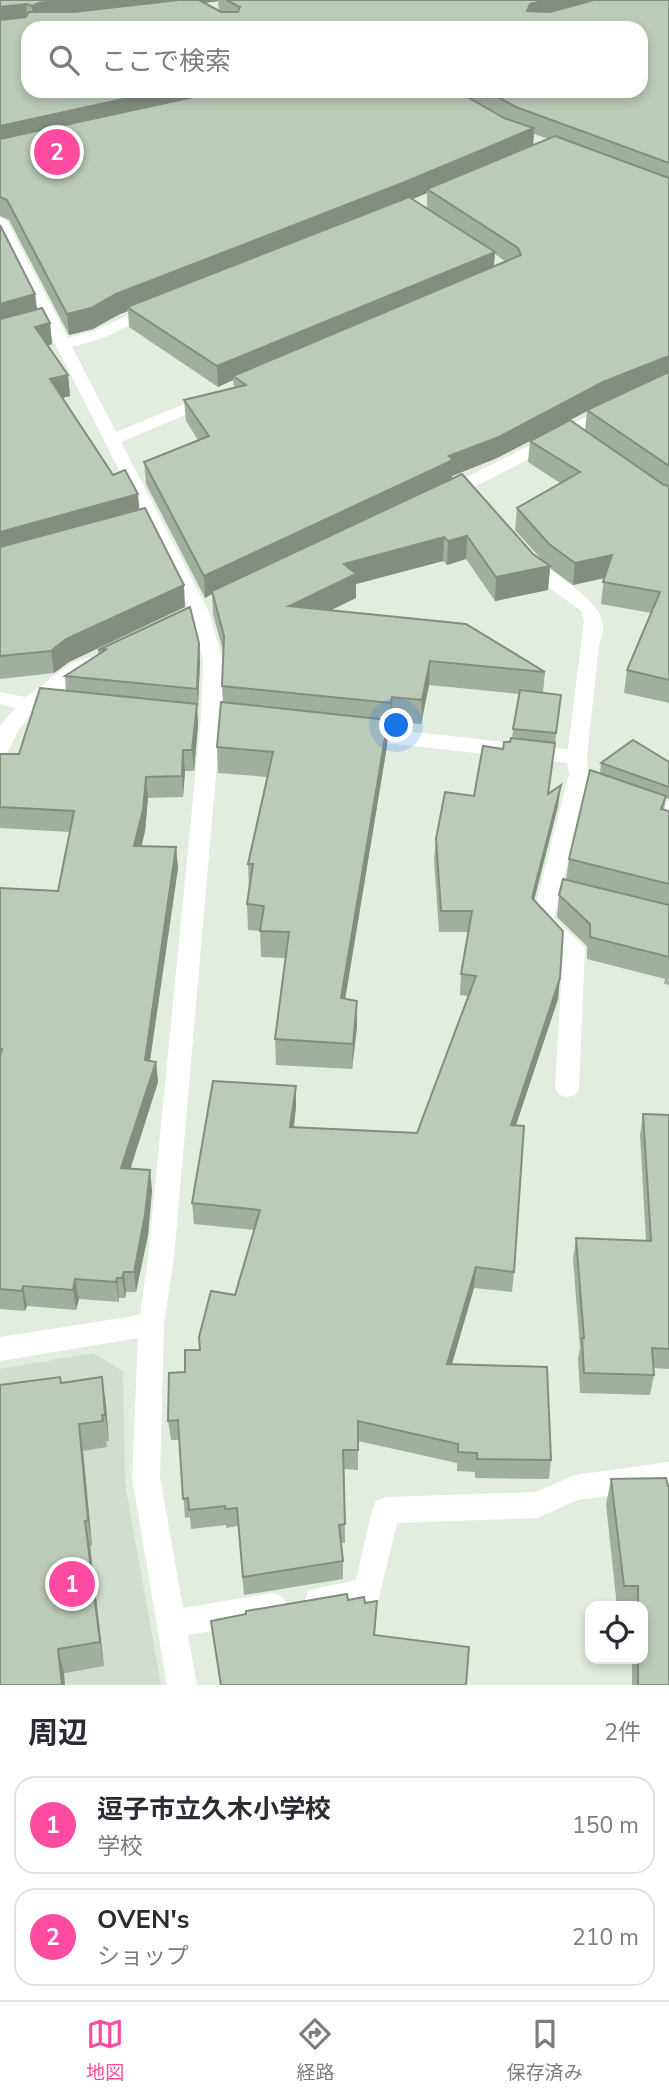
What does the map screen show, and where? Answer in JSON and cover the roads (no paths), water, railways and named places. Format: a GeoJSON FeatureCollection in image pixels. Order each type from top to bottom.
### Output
{"type":"FeatureCollection","features":[{"type":"Feature","properties":{"kind":"street"},"geometry":{"type":"LineString","coordinates":[[176,0],[219,21]]}},
{"type":"Feature","properties":{"kind":"street"},"geometry":{"type":"LineString","coordinates":[[0,221],[43,322],[62,345],[113,439],[200,612],[214,661],[161,1258],[151,1324],[146,1478],[182,1685]]}},
{"type":"Feature","properties":{"kind":"street"},"geometry":{"type":"LineString","coordinates":[[62,345],[100,334],[164,304]]}},
{"type":"Feature","properties":{"kind":"street"},"geometry":{"type":"LineString","coordinates":[[113,439],[228,391]]}},
{"type":"Feature","properties":{"kind":"street"},"geometry":{"type":"LineString","coordinates":[[426,504],[468,491],[575,436],[632,399]]}},
{"type":"Feature","properties":{"kind":"street"},"geometry":{"type":"LineString","coordinates":[[129,527],[155,520]]}},
{"type":"Feature","properties":{"kind":"street"},"geometry":{"type":"LineString","coordinates":[[514,541],[539,572],[589,608],[593,621],[578,767],[543,920],[575,948],[567,1088]]}},
{"type":"Feature","properties":{"kind":"street"},"geometry":{"type":"LineString","coordinates":[[0,749],[10,726],[33,701],[78,668],[102,657]]}},
{"type":"Feature","properties":{"kind":"street"},"geometry":{"type":"LineString","coordinates":[[0,698],[63,701]]}},
{"type":"Feature","properties":{"kind":"street"},"geometry":{"type":"LineString","coordinates":[[333,730],[578,767],[669,810]]}},
{"type":"Feature","properties":{"kind":"street"},"geometry":{"type":"LineString","coordinates":[[551,888],[577,895]]}},
{"type":"Feature","properties":{"kind":"street"},"geometry":{"type":"LineString","coordinates":[[0,1349],[151,1324]]}},
{"type":"Feature","properties":{"kind":"street"},"geometry":{"type":"LineString","coordinates":[[172,1624],[368,1592],[386,1510],[538,1505],[575,1488],[669,1475]]}},
{"type":"Feature","properties":{"kind":"place","name":"OVEN's"},"geometry":{"type":"Point","coordinates":[57,152]}},
{"type":"Feature","properties":{"kind":"place","name":"逗子市立久木小学校"},"geometry":{"type":"Point","coordinates":[72,1584]}}]}
